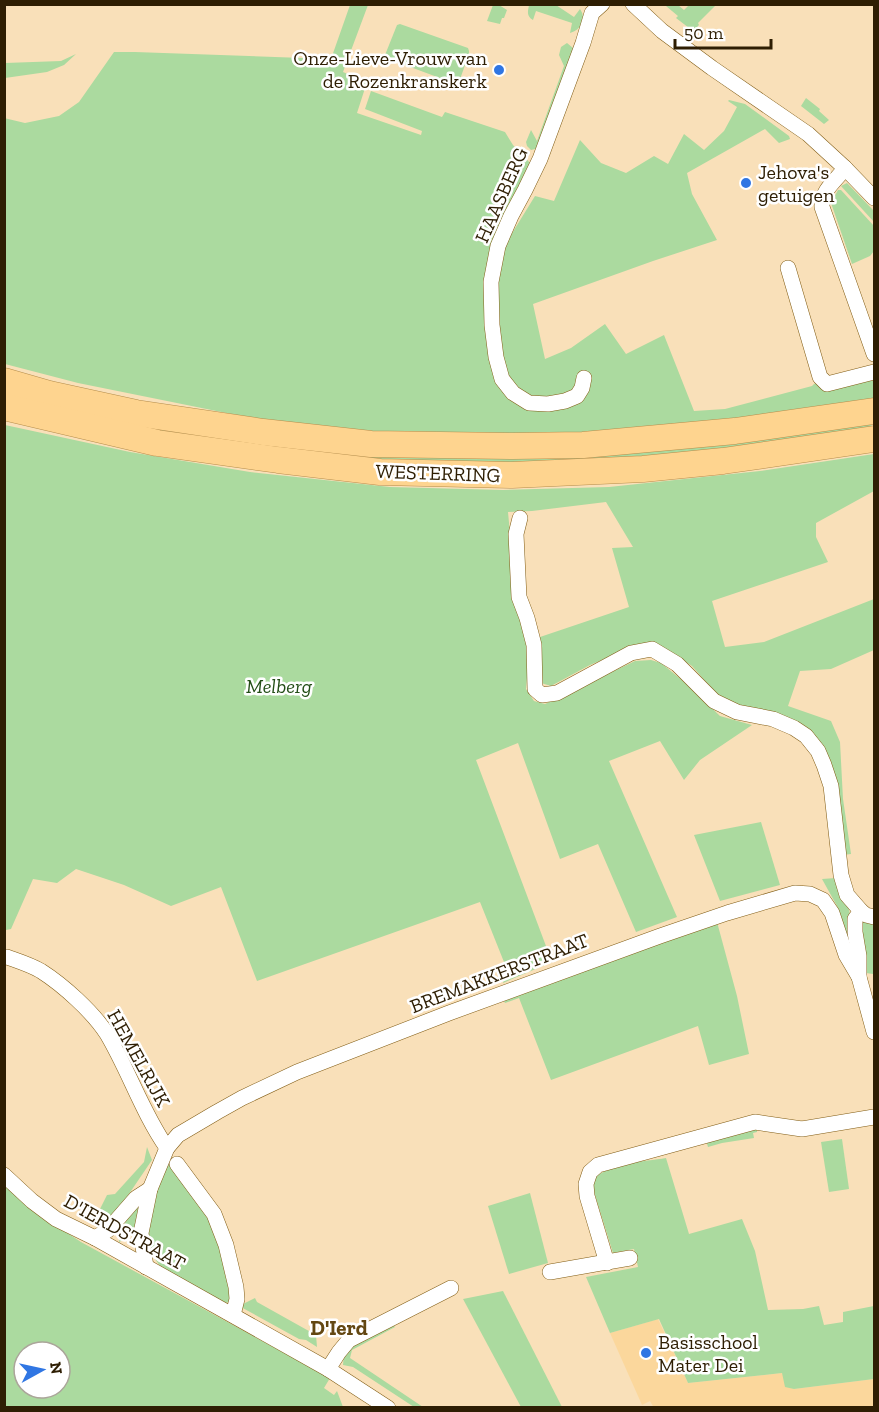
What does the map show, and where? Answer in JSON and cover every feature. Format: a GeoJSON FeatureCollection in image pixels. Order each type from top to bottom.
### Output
{"type":"FeatureCollection","features":[{"type":"Feature","properties":{"kind":"highway","name":"WESTERRING"},"geometry":{"type":"LineString","coordinates":[[4,381],[136,413],[263,432],[371,444],[583,445],[735,431],[870,411]]}},
{"type":"Feature","properties":{"kind":"highway","name":"WESTERRING"},"geometry":{"type":"LineString","coordinates":[[4,407],[157,443],[380,472],[512,476],[643,469],[872,439]]}},
{"type":"Feature","properties":{"kind":"street","name":"HAASBERG"},"geometry":{"type":"LineString","coordinates":[[584,378],[577,396],[565,401],[548,404],[529,403],[513,393],[502,379],[496,357],[490,282],[498,246],[540,159],[592,13],[602,4]]}},
{"type":"Feature","properties":{"kind":"street"},"geometry":{"type":"LineString","coordinates":[[633,4],[670,37],[808,134],[846,168],[874,198]]}},
{"type":"Feature","properties":{"kind":"street"},"geometry":{"type":"LineString","coordinates":[[846,168],[826,190],[821,199],[822,207],[874,354]]}},
{"type":"Feature","properties":{"kind":"street"},"geometry":{"type":"LineString","coordinates":[[788,268],[820,377],[827,384],[874,372]]}},
{"type":"Feature","properties":{"kind":"street"},"geometry":{"type":"LineString","coordinates":[[520,518],[516,534],[519,597],[534,645],[535,689],[542,695],[557,693],[631,653],[652,649],[677,664],[714,701],[737,712],[773,719],[806,736],[818,750],[831,786],[841,875],[847,895],[868,914],[855,919],[855,932],[859,977],[874,1032]]}},
{"type":"Feature","properties":{"kind":"street","name":"BREMAKKERSTRAAT"},"geometry":{"type":"LineString","coordinates":[[146,1267],[141,1233],[150,1189],[167,1148],[178,1135],[217,1112],[297,1072],[593,960],[727,913],[795,893],[810,894],[823,900],[832,913],[846,955],[859,977]]}},
{"type":"Feature","properties":{"kind":"street","name":"HEMELRIJK"},"geometry":{"type":"LineString","coordinates":[[7,957],[40,971],[94,1016],[107,1034],[153,1128],[167,1148]]}},
{"type":"Feature","properties":{"kind":"street"},"geometry":{"type":"LineString","coordinates":[[607,1263],[587,1196],[586,1184],[590,1172],[598,1164],[755,1122],[802,1129],[874,1117]]}},
{"type":"Feature","properties":{"kind":"street"},"geometry":{"type":"LineString","coordinates":[[177,1164],[214,1214],[226,1245],[236,1287],[237,1299],[233,1315]]}},
{"type":"Feature","properties":{"kind":"street","name":"D'IERDSTRAAT"},"geometry":{"type":"LineString","coordinates":[[4,1175],[32,1202],[56,1219],[95,1238],[328,1369],[368,1402],[388,1407]]}},
{"type":"Feature","properties":{"kind":"street","name":"BREMAKKERSTRAAT"},"geometry":{"type":"LineString","coordinates":[[95,1238],[108,1230],[136,1198],[150,1189]]}},
{"type":"Feature","properties":{"kind":"street"},"geometry":{"type":"LineString","coordinates":[[550,1272],[630,1258]]}},
{"type":"Feature","properties":{"kind":"street"},"geometry":{"type":"LineString","coordinates":[[328,1369],[350,1340],[451,1288]]}},
{"type":"Feature","properties":{"kind":"shaded area","name":"Basisschool Mater Dei"},"geometry":{"type":"Polygon","coordinates":[[[658,1319],[688,1383],[782,1373],[794,1389],[874,1379],[874,1407],[654,1408],[650,1401],[642,1405],[610,1333],[658,1319]]]}},
{"type":"Feature","properties":{"kind":"green space"},"geometry":{"type":"Polygon","coordinates":[[[350,5],[368,5],[343,72],[367,82],[357,113],[421,135],[422,131],[365,109],[371,91],[442,117],[445,112],[505,132],[513,145],[530,163],[502,224],[499,280],[506,243],[535,196],[554,201],[580,140],[601,163],[626,173],[654,156],[668,164],[684,134],[704,150],[724,131],[737,107],[729,100],[745,104],[789,136],[790,139],[779,143],[765,129],[687,173],[692,194],[717,240],[533,304],[545,359],[571,348],[605,324],[626,354],[664,335],[694,411],[725,409],[820,382],[870,378],[874,382],[874,399],[675,427],[541,436],[406,435],[256,419],[78,383],[5,364],[4,118],[25,123],[59,116],[79,102],[114,52],[331,59],[350,5]]]}},
{"type":"Feature","properties":{"kind":"green space"},"geometry":{"type":"Polygon","coordinates":[[[493,5],[499,5],[507,10],[500,24],[487,21],[493,5]]]}},
{"type":"Feature","properties":{"kind":"green space"},"geometry":{"type":"Polygon","coordinates":[[[529,5],[556,5],[574,17],[580,9],[583,17],[582,24],[570,33],[572,23],[536,11],[533,20],[528,15],[529,5]]]}},
{"type":"Feature","properties":{"kind":"green space"},"geometry":{"type":"Polygon","coordinates":[[[667,5],[678,5],[684,10],[689,5],[716,5],[693,31],[676,18],[678,16],[667,5]]]}},
{"type":"Feature","properties":{"kind":"green space"},"geometry":{"type":"Polygon","coordinates":[[[400,24],[468,48],[469,54],[459,82],[456,84],[386,58],[385,55],[397,25],[400,24]]]}},
{"type":"Feature","properties":{"kind":"green space"},"geometry":{"type":"Polygon","coordinates":[[[567,43],[573,51],[537,147],[531,150],[526,142],[531,130],[537,141],[564,66],[559,55],[561,47],[567,43]]]}},
{"type":"Feature","properties":{"kind":"green space"},"geometry":{"type":"Polygon","coordinates":[[[76,54],[64,65],[47,72],[5,78],[5,63],[61,61],[76,54]]]}},
{"type":"Feature","properties":{"kind":"green space"},"geometry":{"type":"Polygon","coordinates":[[[806,98],[829,120],[824,124],[801,106],[806,98]]]}},
{"type":"Feature","properties":{"kind":"green space"},"geometry":{"type":"Polygon","coordinates":[[[847,183],[874,211],[874,222],[841,186],[847,183]]]}},
{"type":"Feature","properties":{"kind":"green space"},"geometry":{"type":"Polygon","coordinates":[[[838,190],[841,190],[874,226],[874,251],[870,256],[852,264],[831,203],[838,190]]]}},
{"type":"Feature","properties":{"kind":"green space"},"geometry":{"type":"Polygon","coordinates":[[[4,390],[335,448],[871,421],[872,431],[723,452],[582,464],[407,464],[163,434],[5,400],[4,390]]]}},
{"type":"Feature","properties":{"kind":"green space","name":"Melberg"},"geometry":{"type":"Polygon","coordinates":[[[5,425],[130,452],[250,472],[390,487],[503,490],[609,487],[760,471],[874,454],[874,491],[816,523],[816,537],[828,562],[712,601],[725,647],[764,642],[874,599],[874,650],[831,669],[800,671],[788,706],[831,721],[840,742],[843,799],[851,854],[843,855],[822,746],[719,697],[692,666],[661,646],[628,649],[590,665],[551,686],[541,683],[540,637],[629,607],[612,548],[633,547],[606,502],[508,512],[516,598],[530,644],[526,689],[534,701],[545,704],[635,661],[651,660],[661,663],[720,716],[752,725],[700,760],[684,780],[660,741],[609,761],[677,917],[636,932],[598,844],[560,859],[518,743],[476,760],[552,962],[503,983],[506,967],[480,902],[257,981],[221,887],[171,906],[124,885],[76,869],[57,883],[33,879],[11,929],[5,931],[5,425]]]}},
{"type":"Feature","properties":{"kind":"green space"},"geometry":{"type":"Polygon","coordinates":[[[761,822],[780,885],[720,901],[694,835],[761,822]]]}},
{"type":"Feature","properties":{"kind":"green space"},"geometry":{"type":"Polygon","coordinates":[[[836,878],[847,902],[851,918],[849,952],[837,906],[822,879],[836,878]]]}},
{"type":"Feature","properties":{"kind":"green space"},"geometry":{"type":"Polygon","coordinates":[[[864,920],[874,921],[873,974],[866,973],[861,923],[864,920]]]}},
{"type":"Feature","properties":{"kind":"green space"},"geometry":{"type":"Polygon","coordinates":[[[717,922],[737,996],[749,1054],[709,1065],[698,1026],[551,1080],[519,998],[505,1003],[504,1001],[717,922]]]}},
{"type":"Feature","properties":{"kind":"green space"},"geometry":{"type":"Polygon","coordinates":[[[757,1128],[757,1132],[753,1133],[754,1138],[708,1147],[706,1140],[757,1128]]]}},
{"type":"Feature","properties":{"kind":"green space"},"geometry":{"type":"Polygon","coordinates":[[[842,1139],[849,1189],[829,1192],[821,1142],[842,1139]]]}},
{"type":"Feature","properties":{"kind":"green space"},"geometry":{"type":"Polygon","coordinates":[[[147,1147],[152,1160],[114,1216],[100,1224],[93,1223],[107,1195],[115,1194],[144,1162],[147,1147]]]}},
{"type":"Feature","properties":{"kind":"green space"},"geometry":{"type":"Polygon","coordinates":[[[666,1158],[689,1234],[742,1219],[755,1251],[768,1310],[819,1306],[824,1325],[843,1322],[843,1312],[874,1306],[874,1379],[794,1389],[785,1387],[782,1373],[688,1383],[659,1319],[610,1333],[586,1277],[638,1267],[634,1249],[613,1253],[594,1192],[593,1180],[617,1166],[666,1158]]]}},
{"type":"Feature","properties":{"kind":"green space"},"geometry":{"type":"Polygon","coordinates":[[[166,1163],[172,1163],[211,1215],[224,1248],[231,1302],[224,1303],[162,1268],[150,1251],[148,1226],[166,1163]]]}},
{"type":"Feature","properties":{"kind":"green space"},"geometry":{"type":"Polygon","coordinates":[[[4,1184],[31,1209],[81,1242],[330,1378],[324,1388],[334,1395],[337,1391],[343,1407],[5,1407],[4,1184]]]}},
{"type":"Feature","properties":{"kind":"green space"},"geometry":{"type":"Polygon","coordinates":[[[530,1193],[548,1263],[509,1274],[488,1206],[530,1193]]]}},
{"type":"Feature","properties":{"kind":"green space"},"geometry":{"type":"Polygon","coordinates":[[[142,1202],[132,1231],[119,1242],[120,1231],[137,1203],[142,1202]]]}},
{"type":"Feature","properties":{"kind":"green space"},"geometry":{"type":"Polygon","coordinates":[[[503,1291],[562,1407],[521,1407],[463,1299],[503,1291]]]}},
{"type":"Feature","properties":{"kind":"green space"},"geometry":{"type":"Polygon","coordinates":[[[255,1298],[257,1302],[316,1335],[317,1347],[239,1306],[255,1298]]]}},
{"type":"Feature","properties":{"kind":"green space"},"geometry":{"type":"Polygon","coordinates":[[[392,1323],[395,1327],[352,1350],[350,1358],[423,1407],[414,1407],[353,1367],[343,1365],[344,1353],[349,1344],[392,1323]]]}},
{"type":"Feature","properties":{"kind":"place","name":"Onze-Lieve-Vrouw van de Rozenkranskerk"},"geometry":{"type":"Point","coordinates":[499,70]}},
{"type":"Feature","properties":{"kind":"place","name":"Jehova's getuigen"},"geometry":{"type":"Point","coordinates":[746,183]}},
{"type":"Feature","properties":{"kind":"place","name":"Basisschool Mater Dei"},"geometry":{"type":"Point","coordinates":[646,1353]}},
{"type":"Feature","properties":{"kind":"district","name":"D'Ierd"},"geometry":{"type":"Point","coordinates":[339,1327]}}]}
